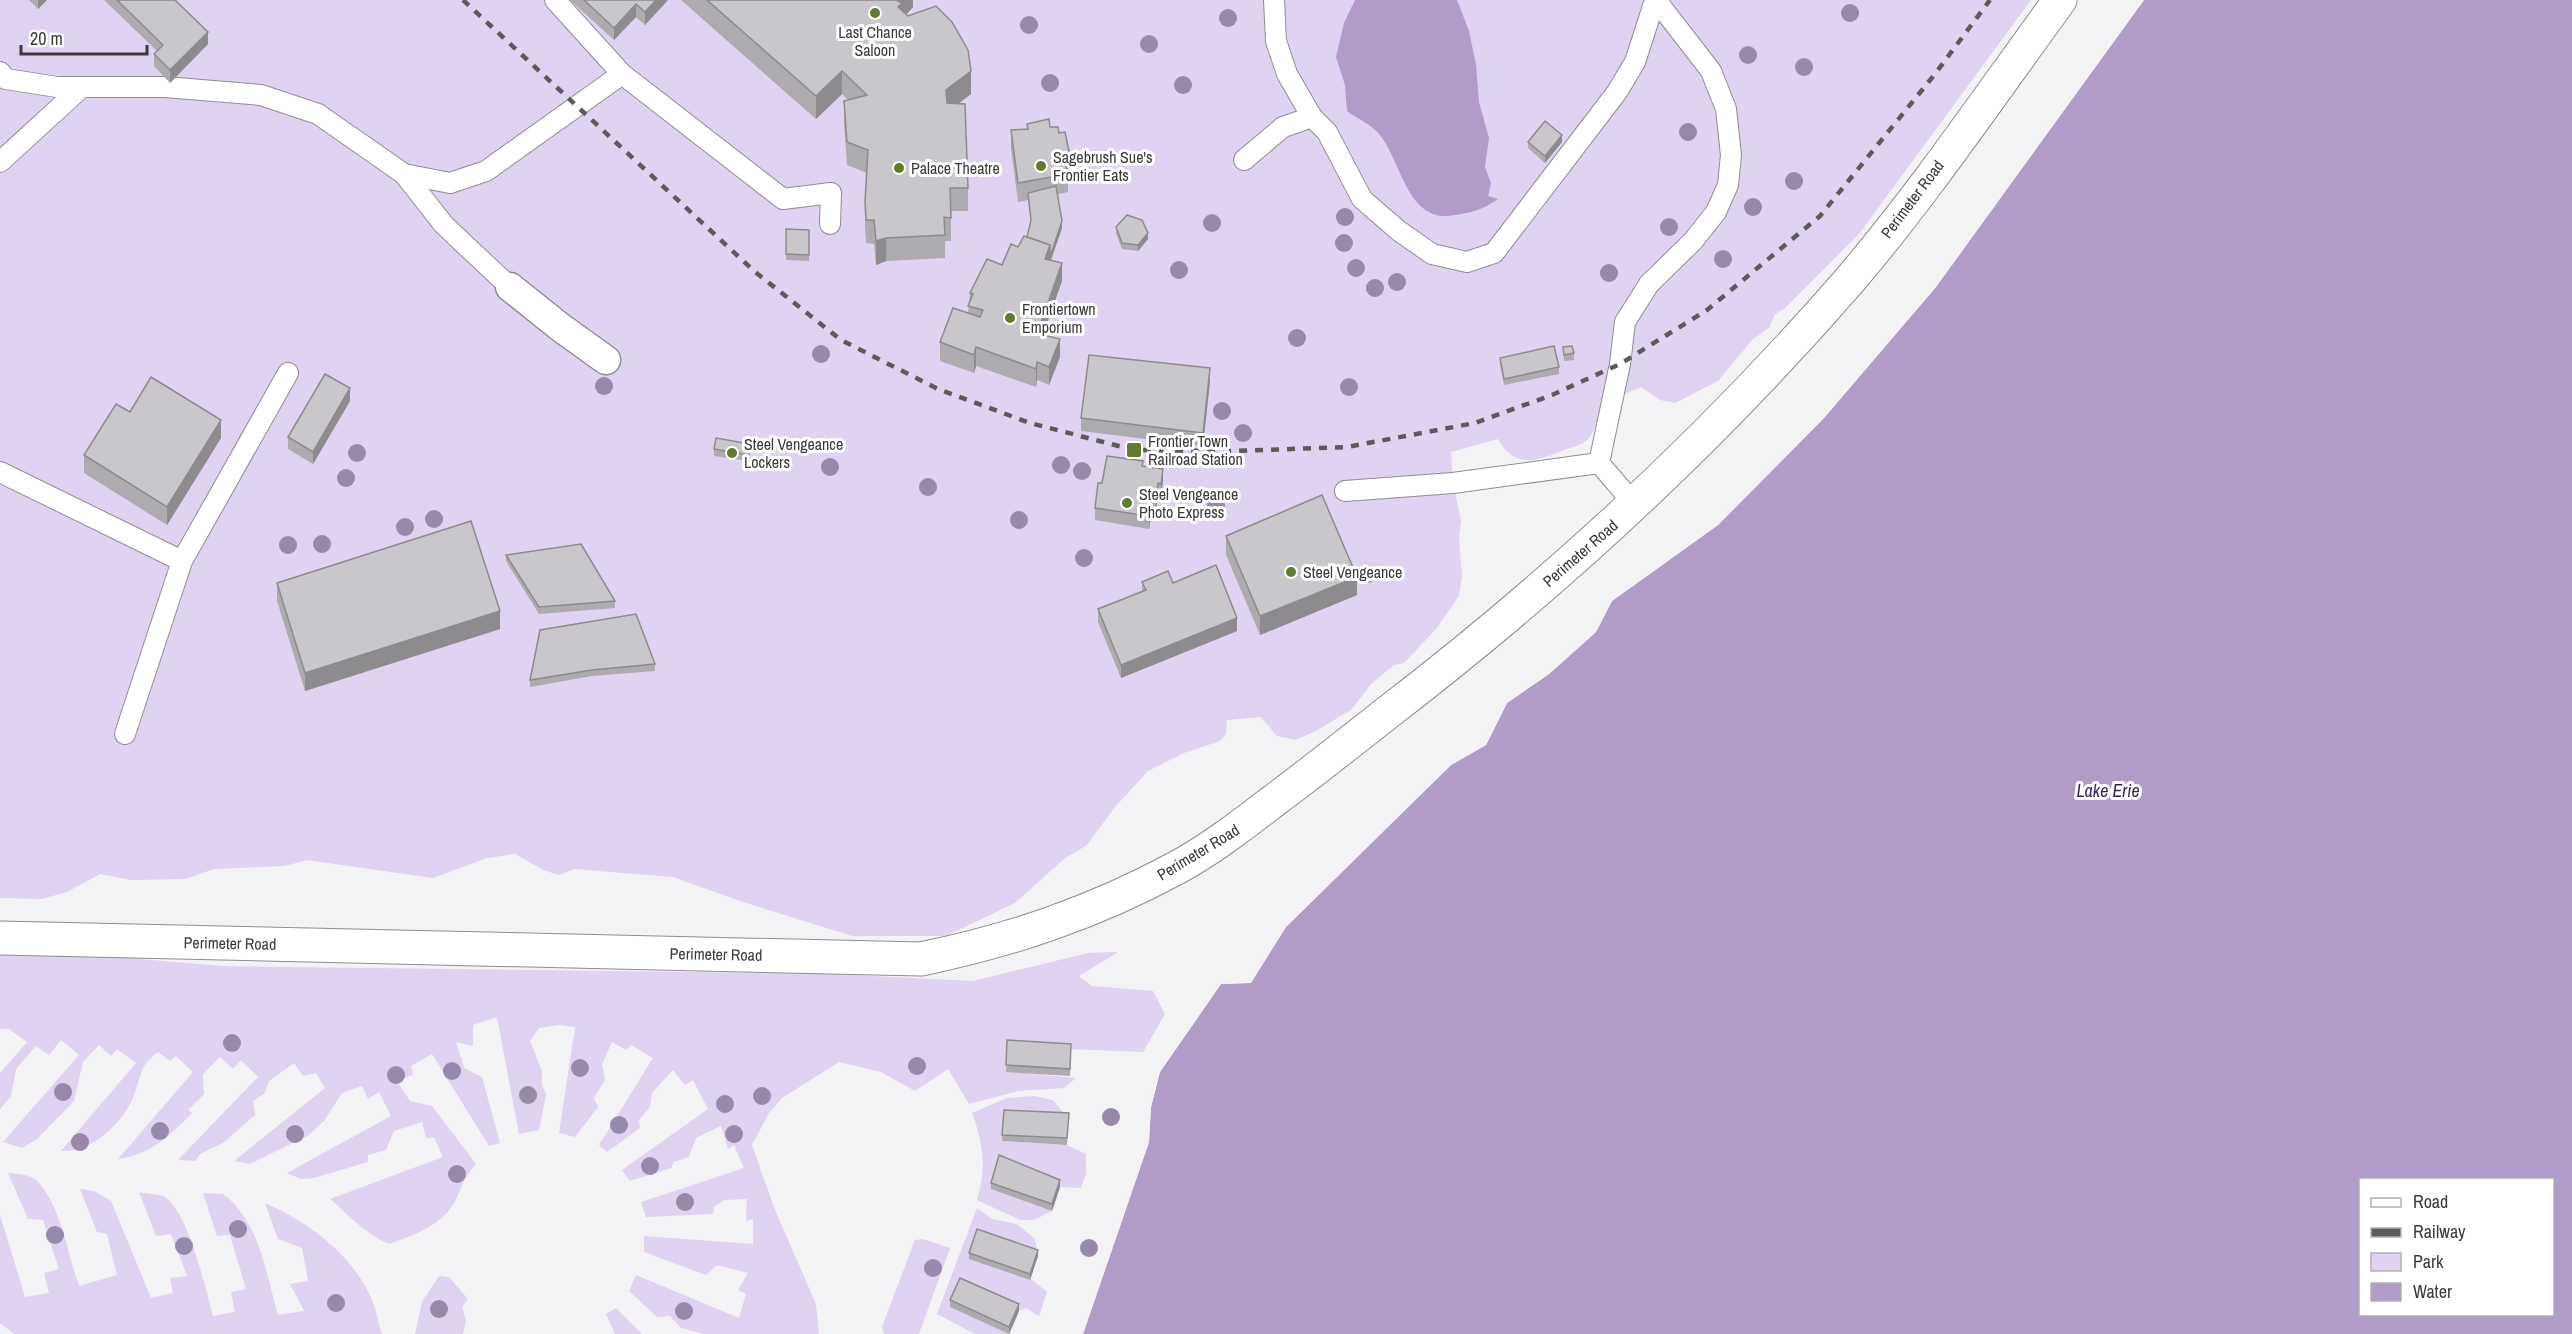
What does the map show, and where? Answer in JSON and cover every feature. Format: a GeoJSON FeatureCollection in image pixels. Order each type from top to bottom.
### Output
{"type":"FeatureCollection","features":[{"type":"Feature","properties":{"kind":"street","name":"Perimeter Road"},"geometry":{"type":"LineString","coordinates":[[0,938],[921,959],[981,947],[1086,912],[1181,865],[1238,828],[1466,653],[1635,505],[1715,426],[1851,278],[1906,210],[2060,0]]}},
{"type":"Feature","properties":{"kind":"street"},"geometry":{"type":"LineString","coordinates":[[510,287],[606,360]]}},
{"type":"Feature","properties":{"kind":"lane"},"geometry":{"type":"LineString","coordinates":[[555,0],[622,74],[783,199],[831,193],[830,224]]}},
{"type":"Feature","properties":{"kind":"lane"},"geometry":{"type":"LineString","coordinates":[[1274,0],[1276,41],[1287,74],[1312,117],[1327,132],[1362,199],[1399,231],[1432,254],[1467,262],[1494,253],[1617,92],[1635,62],[1656,0]]}},
{"type":"Feature","properties":{"kind":"lane"},"geometry":{"type":"LineString","coordinates":[[1599,462],[1620,364],[1625,322],[1649,284],[1693,241],[1716,212],[1728,185],[1731,155],[1726,109],[1711,71],[1656,0]]}},
{"type":"Feature","properties":{"kind":"lane"},"geometry":{"type":"LineString","coordinates":[[0,72],[6,79],[57,87],[165,87],[261,95],[318,114],[404,174],[444,225],[510,287]]}},
{"type":"Feature","properties":{"kind":"lane"},"geometry":{"type":"LineString","coordinates":[[404,174],[450,183],[486,171],[622,74]]}},
{"type":"Feature","properties":{"kind":"lane"},"geometry":{"type":"LineString","coordinates":[[0,162],[82,87]]}},
{"type":"Feature","properties":{"kind":"lane"},"geometry":{"type":"LineString","coordinates":[[1244,160],[1283,127],[1312,117]]}},
{"type":"Feature","properties":{"kind":"lane"},"geometry":{"type":"LineString","coordinates":[[125,734],[182,561],[288,373]]}},
{"type":"Feature","properties":{"kind":"lane"},"geometry":{"type":"LineString","coordinates":[[1345,491],[1453,483],[1599,462]]}},
{"type":"Feature","properties":{"kind":"lane"},"geometry":{"type":"LineString","coordinates":[[1599,462],[1635,505]]}},
{"type":"Feature","properties":{"kind":"lane"},"geometry":{"type":"LineString","coordinates":[[0,472],[182,561]]}},
{"type":"Feature","properties":{"kind":"green space"},"geometry":{"type":"Polygon","coordinates":[[[0,0],[2031,0],[1859,234],[1784,309],[1775,314],[1769,328],[1753,339],[1718,381],[1675,403],[1660,400],[1641,387],[1601,404],[1595,427],[1586,441],[1547,457],[1520,459],[1512,456],[1498,439],[1451,452],[1453,483],[1461,520],[1459,537],[1462,577],[1459,596],[1436,629],[1404,663],[1394,665],[1371,684],[1352,709],[1316,731],[1295,740],[1277,736],[1261,717],[1227,720],[1226,734],[1220,741],[1184,753],[1148,771],[1115,807],[1087,845],[1064,859],[1015,903],[946,936],[852,936],[740,901],[673,877],[574,869],[559,875],[543,870],[515,854],[487,858],[433,878],[307,860],[285,866],[214,869],[185,879],[131,880],[100,874],[67,892],[42,899],[0,898],[0,0]]]}},
{"type":"Feature","properties":{"kind":"green space"},"geometry":{"type":"Polygon","coordinates":[[[0,947],[222,966],[831,974],[973,981],[1088,953],[1118,952],[1079,976],[1092,986],[1153,991],[1165,1014],[1143,1052],[1068,1049],[1006,1071],[1076,1078],[1064,1088],[1018,1091],[969,1104],[948,1069],[915,1091],[881,1072],[839,1062],[782,1098],[769,1113],[752,1145],[775,1210],[816,1304],[819,1334],[704,1334],[681,1328],[670,1316],[657,1317],[629,1291],[636,1275],[739,1318],[746,1294],[738,1290],[748,1273],[717,1265],[706,1275],[644,1252],[644,1236],[753,1244],[753,1219],[746,1221],[747,1199],[724,1200],[714,1207],[713,1214],[646,1217],[641,1202],[744,1168],[734,1145],[728,1149],[721,1126],[696,1138],[689,1157],[674,1162],[671,1168],[630,1181],[622,1170],[708,1109],[693,1080],[685,1085],[673,1070],[652,1093],[650,1107],[639,1120],[640,1128],[607,1152],[599,1145],[653,1058],[631,1045],[626,1050],[612,1042],[602,1064],[605,1080],[594,1098],[598,1107],[575,1137],[559,1133],[575,1027],[559,1025],[539,1028],[530,1041],[542,1071],[542,1085],[546,1094],[539,1130],[519,1134],[497,1017],[473,1025],[473,1046],[456,1042],[464,1068],[482,1077],[500,1143],[489,1146],[432,1054],[411,1066],[413,1075],[397,1081],[410,1101],[432,1106],[476,1164],[467,1175],[457,1197],[445,1215],[429,1227],[389,1244],[365,1230],[330,1199],[443,1157],[434,1137],[426,1138],[422,1122],[394,1131],[386,1150],[368,1155],[368,1162],[314,1178],[301,1179],[287,1173],[391,1116],[379,1092],[368,1099],[362,1086],[342,1093],[324,1121],[309,1135],[250,1164],[234,1161],[325,1088],[316,1073],[303,1076],[294,1063],[269,1081],[264,1094],[253,1101],[255,1115],[223,1143],[200,1154],[195,1161],[178,1160],[258,1077],[241,1060],[233,1069],[220,1057],[203,1074],[204,1094],[188,1110],[192,1113],[184,1121],[159,1143],[130,1157],[118,1159],[193,1072],[176,1056],[170,1061],[158,1052],[145,1065],[130,1104],[118,1122],[92,1143],[71,1151],[61,1151],[136,1063],[117,1049],[111,1056],[99,1045],[83,1062],[74,1101],[37,1139],[22,1148],[3,1142],[79,1055],[61,1040],[49,1055],[36,1046],[16,1069],[11,1096],[0,1109],[0,1073],[27,1042],[9,1029],[0,1029],[0,947]]]}},
{"type":"Feature","properties":{"kind":"green space"},"geometry":{"type":"Polygon","coordinates":[[[1034,1096],[1053,1100],[1069,1120],[1002,1141],[1067,1145],[1086,1154],[1086,1173],[1081,1188],[1060,1187],[999,1162],[991,1189],[1052,1211],[1034,1220],[1020,1220],[977,1200],[983,1167],[979,1134],[972,1113],[1007,1098],[1034,1096]]]}},
{"type":"Feature","properties":{"kind":"green space"},"geometry":{"type":"Polygon","coordinates":[[[8,1173],[32,1177],[46,1192],[63,1232],[79,1286],[117,1275],[107,1234],[97,1232],[80,1189],[94,1191],[111,1201],[151,1298],[173,1293],[170,1278],[187,1276],[171,1234],[156,1236],[139,1192],[163,1196],[172,1203],[188,1232],[213,1316],[235,1312],[231,1292],[246,1289],[230,1235],[217,1236],[203,1193],[223,1194],[246,1219],[253,1234],[265,1266],[278,1315],[304,1311],[290,1284],[308,1281],[302,1248],[278,1239],[265,1203],[312,1230],[340,1253],[352,1267],[371,1298],[382,1334],[14,1334],[0,1323],[0,1215],[25,1297],[49,1293],[44,1273],[59,1269],[43,1220],[28,1219],[8,1173]]]}},
{"type":"Feature","properties":{"kind":"green space"},"geometry":{"type":"Polygon","coordinates":[[[977,1208],[992,1219],[1017,1224],[1035,1239],[1038,1256],[977,1235],[1047,1292],[1039,1316],[1026,1308],[1019,1311],[1009,1334],[975,1334],[937,1314],[977,1208]]]}},
{"type":"Feature","properties":{"kind":"green space"},"geometry":{"type":"Polygon","coordinates":[[[923,1239],[950,1248],[919,1334],[884,1334],[882,1327],[915,1240],[923,1239]]]}},
{"type":"Feature","properties":{"kind":"green space"},"geometry":{"type":"Polygon","coordinates":[[[439,1276],[449,1277],[468,1299],[462,1307],[466,1321],[463,1334],[415,1334],[422,1302],[439,1276]]]}},
{"type":"Feature","properties":{"kind":"green space"},"geometry":{"type":"Polygon","coordinates":[[[616,1308],[642,1334],[615,1334],[606,1314],[616,1308]]]}},
{"type":"Feature","properties":{"kind":"water"},"geometry":{"type":"Polygon","coordinates":[[[1355,0],[1457,0],[1469,31],[1476,65],[1479,102],[1489,138],[1485,167],[1491,183],[1488,196],[1498,199],[1487,206],[1467,213],[1439,216],[1427,211],[1408,189],[1380,135],[1347,111],[1345,85],[1336,57],[1344,23],[1355,0]]]}},
{"type":"Feature","properties":{"kind":"water","name":"Lake Erie"},"geometry":{"type":"Polygon","coordinates":[[[2144,0],[2572,0],[2572,1334],[1083,1334],[1149,1142],[1151,1107],[1160,1072],[1221,984],[1251,983],[1286,927],[1451,765],[1486,745],[1507,703],[1549,674],[1596,632],[1612,601],[1718,525],[1824,418],[1936,287],[2144,0]]]}},
{"type":"Feature","properties":{"kind":"pier"},"geometry":{"type":"Polygon","coordinates":[[[2140,0],[2144,0],[1936,287],[1824,418],[1718,525],[1612,601],[1596,632],[1549,674],[1507,703],[1486,745],[1451,765],[1286,927],[1250,983],[1221,984],[1160,1072],[1151,1107],[1149,1142],[1083,1334],[1080,1334],[1146,1141],[1148,1106],[1157,1071],[1219,982],[1249,980],[1284,925],[1449,763],[1483,743],[1505,701],[1547,672],[1593,631],[1610,599],[1716,523],[1822,416],[1933,285],[2140,0]]]}},
{"type":"Feature","properties":{"kind":"building"},"geometry":{"type":"Polygon","coordinates":[[[117,0],[175,0],[208,32],[170,70],[154,54],[163,45],[117,0]]]}},
{"type":"Feature","properties":{"kind":"building"},"geometry":{"type":"Polygon","coordinates":[[[584,0],[656,0],[645,12],[636,4],[614,28],[584,0]]]}},
{"type":"Feature","properties":{"kind":"building"},"geometry":{"type":"Polygon","coordinates":[[[707,0],[899,0],[902,3],[898,7],[908,16],[936,6],[952,22],[968,50],[971,71],[946,90],[947,103],[965,104],[968,188],[950,188],[951,218],[944,217],[945,235],[886,238],[876,241],[874,220],[866,220],[868,150],[847,142],[844,101],[867,95],[842,71],[816,96],[707,0]]]}},
{"type":"Feature","properties":{"kind":"building","name":"Sagebrush Sue's Frontier Eats"},"geometry":{"type":"Polygon","coordinates":[[[1049,119],[1050,127],[1058,127],[1059,133],[1065,132],[1071,161],[1065,163],[1068,174],[1018,183],[1011,130],[1028,129],[1027,124],[1049,119]]]}},
{"type":"Feature","properties":{"kind":"building"},"geometry":{"type":"Polygon","coordinates":[[[1545,121],[1562,135],[1545,156],[1528,142],[1545,121]]]}},
{"type":"Feature","properties":{"kind":"building"},"geometry":{"type":"Polygon","coordinates":[[[1056,186],[1062,221],[1050,257],[1050,245],[1027,237],[1031,220],[1028,193],[1056,186]]]}},
{"type":"Feature","properties":{"kind":"building"},"geometry":{"type":"Polygon","coordinates":[[[1127,215],[1142,220],[1148,233],[1138,245],[1122,243],[1116,227],[1127,215]]]}},
{"type":"Feature","properties":{"kind":"building"},"geometry":{"type":"Polygon","coordinates":[[[786,229],[809,230],[809,255],[786,254],[786,229]]]}},
{"type":"Feature","properties":{"kind":"building","name":"Frontiertown Emporium"},"geometry":{"type":"Polygon","coordinates":[[[1024,236],[1050,245],[1045,259],[1062,263],[1039,328],[1048,332],[1047,336],[1060,339],[1049,367],[1037,362],[1036,369],[976,347],[974,355],[940,342],[953,308],[980,317],[983,310],[968,306],[973,294],[970,293],[987,259],[1002,265],[1011,244],[1018,247],[1024,236]]]}},
{"type":"Feature","properties":{"kind":"building"},"geometry":{"type":"Polygon","coordinates":[[[1554,346],[1559,367],[1504,379],[1500,358],[1554,346]]]}},
{"type":"Feature","properties":{"kind":"building"},"geometry":{"type":"Polygon","coordinates":[[[1572,346],[1574,353],[1564,355],[1563,347],[1572,346]]]}},
{"type":"Feature","properties":{"kind":"building"},"geometry":{"type":"Polygon","coordinates":[[[1089,355],[1210,368],[1203,433],[1081,418],[1089,355]]]}},
{"type":"Feature","properties":{"kind":"building"},"geometry":{"type":"Polygon","coordinates":[[[325,374],[350,388],[313,452],[288,437],[325,374]]]}},
{"type":"Feature","properties":{"kind":"building"},"geometry":{"type":"Polygon","coordinates":[[[151,377],[221,420],[167,507],[84,455],[116,404],[130,412],[151,377]]]}},
{"type":"Feature","properties":{"kind":"building"},"geometry":{"type":"Polygon","coordinates":[[[716,438],[750,444],[749,455],[714,449],[716,438]]]}},
{"type":"Feature","properties":{"kind":"building","name":"Steel Vengeance Photo Express"},"geometry":{"type":"Polygon","coordinates":[[[1107,456],[1143,461],[1142,466],[1163,469],[1161,484],[1158,483],[1156,499],[1152,498],[1149,516],[1095,508],[1098,483],[1102,483],[1107,456]]]}},
{"type":"Feature","properties":{"kind":"building","name":"Steel Vengeance"},"geometry":{"type":"Polygon","coordinates":[[[1322,495],[1357,577],[1260,616],[1226,536],[1322,495]]]}},
{"type":"Feature","properties":{"kind":"building"},"geometry":{"type":"Polygon","coordinates":[[[471,521],[500,611],[305,673],[277,583],[471,521]]]}},
{"type":"Feature","properties":{"kind":"building"},"geometry":{"type":"Polygon","coordinates":[[[581,544],[615,601],[539,607],[506,555],[581,544]]]}},
{"type":"Feature","properties":{"kind":"building"},"geometry":{"type":"Polygon","coordinates":[[[1216,565],[1237,618],[1121,665],[1098,609],[1146,590],[1142,582],[1168,571],[1173,583],[1216,565]]]}},
{"type":"Feature","properties":{"kind":"building"},"geometry":{"type":"Polygon","coordinates":[[[636,614],[655,664],[592,670],[530,680],[540,630],[636,614]]]}},
{"type":"Feature","properties":{"kind":"building"},"geometry":{"type":"Polygon","coordinates":[[[1007,1040],[1071,1044],[1070,1069],[1006,1065],[1007,1040]]]}},
{"type":"Feature","properties":{"kind":"building"},"geometry":{"type":"Polygon","coordinates":[[[1004,1110],[1069,1113],[1067,1138],[1002,1135],[1004,1110]]]}},
{"type":"Feature","properties":{"kind":"building"},"geometry":{"type":"Polygon","coordinates":[[[999,1155],[1060,1180],[1052,1204],[991,1183],[999,1155]]]}},
{"type":"Feature","properties":{"kind":"building"},"geometry":{"type":"Polygon","coordinates":[[[977,1229],[1038,1250],[1030,1274],[969,1253],[977,1229]]]}},
{"type":"Feature","properties":{"kind":"building"},"geometry":{"type":"Polygon","coordinates":[[[960,1278],[1019,1304],[1009,1327],[950,1300],[960,1278]]]}},
{"type":"Feature","properties":{"kind":"railway"},"geometry":{"type":"LineString","coordinates":[[463,0],[754,271],[841,340],[938,389],[1030,423],[1134,450],[1235,451],[1347,447],[1475,423],[1552,395],[1620,364],[1707,310],[1820,216],[1935,74],[1990,0]]}},
{"type":"Feature","properties":{"kind":"place","name":"Last Chance Saloon"},"geometry":{"type":"Point","coordinates":[875,13]}},
{"type":"Feature","properties":{"kind":"place","name":"Sagebrush Sue's Frontier Eats"},"geometry":{"type":"Point","coordinates":[1041,166]}},
{"type":"Feature","properties":{"kind":"place","name":"Palace Theatre"},"geometry":{"type":"Point","coordinates":[899,168]}},
{"type":"Feature","properties":{"kind":"place","name":"Frontiertown Emporium"},"geometry":{"type":"Point","coordinates":[1010,318]}},
{"type":"Feature","properties":{"kind":"place","name":"Frontier Town Railroad Station"},"geometry":{"type":"Point","coordinates":[1134,450]}},
{"type":"Feature","properties":{"kind":"place","name":"Steel Vengeance Lockers"},"geometry":{"type":"Point","coordinates":[732,453]}},
{"type":"Feature","properties":{"kind":"place","name":"Steel Vengeance Photo Express"},"geometry":{"type":"Point","coordinates":[1127,503]}},
{"type":"Feature","properties":{"kind":"place","name":"Steel Vengeance"},"geometry":{"type":"Point","coordinates":[1291,572]}}]}
